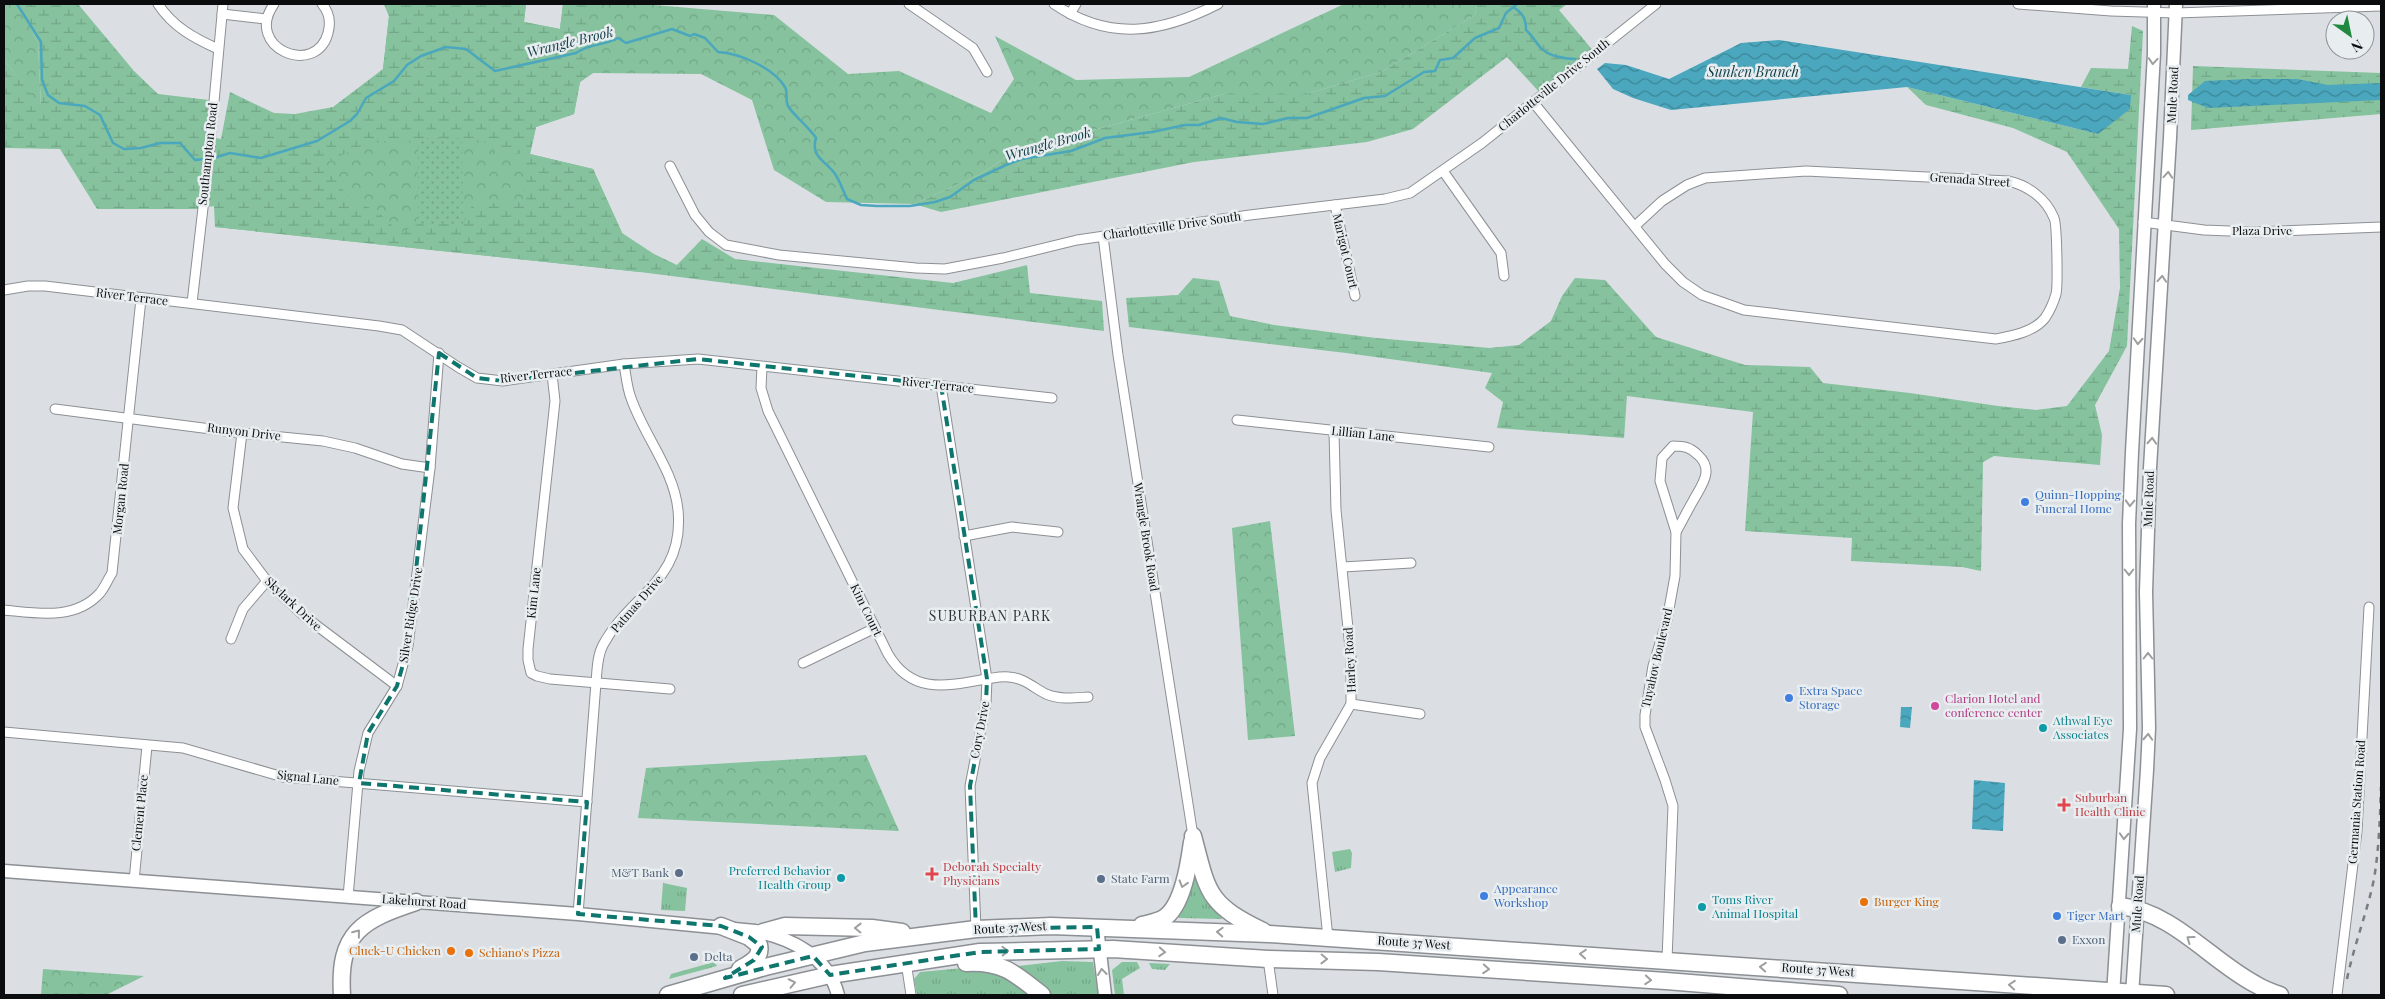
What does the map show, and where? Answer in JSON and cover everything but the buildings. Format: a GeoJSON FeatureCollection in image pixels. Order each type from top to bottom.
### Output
{"type":"FeatureCollection","features":[{"type":"Feature","properties":{"kind":"highway"},"geometry":{"type":"LineString","coordinates":[[1130,928],[1162,919],[1169,914],[1182,888],[1193,836]]}},
{"type":"Feature","properties":{"kind":"highway"},"geometry":{"type":"LineString","coordinates":[[1193,836],[1205,881],[1215,899],[1226,911],[1238,919],[1269,934]]}},
{"type":"Feature","properties":{"kind":"highway"},"geometry":{"type":"LineString","coordinates":[[342,995],[342,966],[348,945],[356,932],[367,921],[381,913],[416,902]]}},
{"type":"Feature","properties":{"kind":"highway"},"geometry":{"type":"LineString","coordinates":[[2120,906],[2137,908],[2182,932],[2254,984],[2280,995]]}},
{"type":"Feature","properties":{"kind":"highway"},"geometry":{"type":"LineString","coordinates":[[721,926],[749,937],[759,945],[760,951],[754,960],[725,978]]}},
{"type":"Feature","properties":{"kind":"highway"},"geometry":{"type":"LineString","coordinates":[[763,932],[786,926],[872,928],[924,935]]}},
{"type":"Feature","properties":{"kind":"highway","name":"Route 37 West"},"geometry":{"type":"LineString","coordinates":[[668,995],[725,978],[865,943],[976,929],[1052,926],[1269,934],[1667,960],[2113,994],[2166,995]]}},
{"type":"Feature","properties":{"kind":"highway","name":"Route 37 West"},"geometry":{"type":"LineString","coordinates":[[742,995],[830,975],[980,952],[1099,949],[1268,959],[1330,959],[1666,981],[1806,994],[1839,995]]}},
{"type":"Feature","properties":{"kind":"highway"},"geometry":{"type":"LineString","coordinates":[[910,962],[950,964],[983,962],[1001,966],[1024,980],[1042,995]]}},
{"type":"Feature","properties":{"kind":"main road","name":"Mule Road"},"geometry":{"type":"LineString","coordinates":[[2113,994],[2128,770],[2130,524],[2143,222],[2154,52],[2154,8]]}},
{"type":"Feature","properties":{"kind":"main road","name":"Mule Road"},"geometry":{"type":"LineString","coordinates":[[2132,994],[2147,770],[2146,592],[2176,8]]}},
{"type":"Feature","properties":{"kind":"main road"},"geometry":{"type":"LineString","coordinates":[[2130,524],[2149,525]]}},
{"type":"Feature","properties":{"kind":"main road"},"geometry":{"type":"LineString","coordinates":[[2130,705],[2148,704]]}},
{"type":"Feature","properties":{"kind":"main road"},"geometry":{"type":"LineString","coordinates":[[2128,770],[2147,770]]}},
{"type":"Feature","properties":{"kind":"main road","name":"Lakehurst Road"},"geometry":{"type":"LineString","coordinates":[[4,871],[721,926],[779,935],[801,946],[830,975]]}},
{"type":"Feature","properties":{"kind":"main road"},"geometry":{"type":"LineString","coordinates":[[1097,927],[1105,995]]}},
{"type":"Feature","properties":{"kind":"main road"},"geometry":{"type":"LineString","coordinates":[[830,975],[838,995]]}},
{"type":"Feature","properties":{"kind":"street"},"geometry":{"type":"LineString","coordinates":[[158,4],[171,21],[182,30],[218,49]]}},
{"type":"Feature","properties":{"kind":"street","name":"Southampton Road"},"geometry":{"type":"LineString","coordinates":[[192,304],[209,156],[223,4]]}},
{"type":"Feature","properties":{"kind":"street"},"geometry":{"type":"LineString","coordinates":[[274,4],[266,19],[266,30],[276,47],[284,53],[304,55],[322,45],[327,36],[329,17],[322,4]]}},
{"type":"Feature","properties":{"kind":"street"},"geometry":{"type":"LineString","coordinates":[[909,4],[973,48],[987,72]]}},
{"type":"Feature","properties":{"kind":"street"},"geometry":{"type":"LineString","coordinates":[[1054,4],[1096,26],[1127,30],[1156,28],[1190,18],[1218,4]]}},
{"type":"Feature","properties":{"kind":"street"},"geometry":{"type":"LineString","coordinates":[[1070,14],[1076,4]]}},
{"type":"Feature","properties":{"kind":"street","name":"Charlotteville Drive South"},"geometry":{"type":"LineString","coordinates":[[670,166],[695,215],[709,232],[732,247],[779,255],[916,268],[945,269],[1103,236],[1385,199],[1410,193],[1444,171],[1482,143],[1656,4]]}},
{"type":"Feature","properties":{"kind":"street"},"geometry":{"type":"LineString","coordinates":[[2018,4],[2154,8],[2381,6]]}},
{"type":"Feature","properties":{"kind":"street"},"geometry":{"type":"LineString","coordinates":[[222,14],[266,19]]}},
{"type":"Feature","properties":{"kind":"street","name":"Grenada Street"},"geometry":{"type":"LineString","coordinates":[[1533,102],[1665,264],[1683,282],[1702,295],[1744,310],[1996,338],[2014,336],[2035,326],[2044,318],[2056,293],[2055,218],[2044,202],[2032,191],[2022,184],[2008,181],[1806,171],[1706,178],[1686,186],[1662,201],[1635,226]]}},
{"type":"Feature","properties":{"kind":"street"},"geometry":{"type":"LineString","coordinates":[[1444,171],[1501,253],[1504,276]]}},
{"type":"Feature","properties":{"kind":"street","name":"Marigot Court"},"geometry":{"type":"LineString","coordinates":[[1335,205],[1355,296]]}},
{"type":"Feature","properties":{"kind":"street","name":"Plaza Drive"},"geometry":{"type":"LineString","coordinates":[[2143,222],[2164,223],[2204,230],[2255,232],[2381,226]]}},
{"type":"Feature","properties":{"kind":"street","name":"Wrangle Brook Road"},"geometry":{"type":"LineString","coordinates":[[1103,236],[1118,355],[1193,836]]}},
{"type":"Feature","properties":{"kind":"street","name":"River Terrace"},"geometry":{"type":"LineString","coordinates":[[4,290],[28,286],[45,286],[402,330],[478,378],[503,381],[624,364],[698,359],[941,384],[1052,398]]}},
{"type":"Feature","properties":{"kind":"street","name":"Morgan Road"},"geometry":{"type":"LineString","coordinates":[[4,610],[50,615],[80,608],[100,593],[112,573],[116,552],[142,299]]}},
{"type":"Feature","properties":{"kind":"street","name":"Silver Ridge Drive"},"geometry":{"type":"LineString","coordinates":[[348,897],[359,771],[368,733],[397,686],[408,646],[430,468],[439,353]]}},
{"type":"Feature","properties":{"kind":"street","name":"Patmas Drive"},"geometry":{"type":"LineString","coordinates":[[578,914],[596,683],[602,647],[611,632],[661,578],[673,556],[679,534],[678,509],[672,483],[630,398],[624,364]]}},
{"type":"Feature","properties":{"kind":"street","name":"Kim Court"},"geometry":{"type":"LineString","coordinates":[[762,367],[761,388],[768,411],[875,628],[894,663],[903,673],[917,681],[940,686],[987,679],[1015,678],[1053,697],[1088,697]]}},
{"type":"Feature","properties":{"kind":"street","name":"Kim Lane"},"geometry":{"type":"LineString","coordinates":[[552,374],[555,401],[528,660],[531,673],[537,676],[596,683],[670,689]]}},
{"type":"Feature","properties":{"kind":"street","name":"Cory Drive"},"geometry":{"type":"LineString","coordinates":[[941,384],[987,679],[986,703],[970,786],[976,929]]}},
{"type":"Feature","properties":{"kind":"street","name":"Runyon Drive"},"geometry":{"type":"LineString","coordinates":[[54,409],[242,433],[323,441],[355,448],[402,464],[430,468]]}},
{"type":"Feature","properties":{"kind":"street","name":"Lillian Lane"},"geometry":{"type":"LineString","coordinates":[[1237,420],[1334,432],[1489,447]]}},
{"type":"Feature","properties":{"kind":"street","name":"Harley Road"},"geometry":{"type":"LineString","coordinates":[[1328,938],[1312,783],[1320,758],[1351,704],[1352,668],[1336,510],[1334,432]]}},
{"type":"Feature","properties":{"kind":"street","name":"Skylark Drive"},"geometry":{"type":"LineString","coordinates":[[242,433],[233,508],[243,549],[266,581],[322,632],[397,686]]}},
{"type":"Feature","properties":{"kind":"street","name":"Tuyahov Boulevard"},"geometry":{"type":"LineString","coordinates":[[1667,960],[1672,806],[1665,780],[1645,727],[1645,715],[1653,666],[1667,620],[1675,576],[1676,532],[1660,481],[1660,463],[1673,446],[1684,446],[1702,458],[1706,471],[1704,484],[1676,532]]}},
{"type":"Feature","properties":{"kind":"street"},"geometry":{"type":"LineString","coordinates":[[964,536],[1012,527],[1058,532]]}},
{"type":"Feature","properties":{"kind":"street"},"geometry":{"type":"LineString","coordinates":[[1343,567],[1411,563]]}},
{"type":"Feature","properties":{"kind":"street"},"geometry":{"type":"LineString","coordinates":[[231,639],[243,609],[266,581]]}},
{"type":"Feature","properties":{"kind":"street","name":"Germania Station Road"},"geometry":{"type":"LineString","coordinates":[[2337,995],[2357,831],[2369,607]]}},
{"type":"Feature","properties":{"kind":"street"},"geometry":{"type":"LineString","coordinates":[[803,663],[875,628]]}},
{"type":"Feature","properties":{"kind":"street"},"geometry":{"type":"LineString","coordinates":[[1351,704],[1420,714]]}},
{"type":"Feature","properties":{"kind":"street","name":"Signal Lane"},"geometry":{"type":"LineString","coordinates":[[4,732],[182,748],[283,777],[587,802]]}},
{"type":"Feature","properties":{"kind":"street","name":"Clement Place"},"geometry":{"type":"LineString","coordinates":[[134,881],[147,746]]}},
{"type":"Feature","properties":{"kind":"street"},"geometry":{"type":"LineString","coordinates":[[1268,959],[1273,995]]}},
{"type":"Feature","properties":{"kind":"street"},"geometry":{"type":"LineString","coordinates":[[910,962],[911,995]]}},
{"type":"Feature","properties":{"kind":"highlighted area"},"geometry":{"type":"Polygon","coordinates":[[[439,353],[477,378],[503,381],[698,359],[941,385],[987,679],[986,703],[970,786],[976,929],[1097,927],[1099,949],[980,952],[830,975],[813,956],[725,978],[754,960],[762,947],[749,937],[721,926],[578,914],[587,802],[359,783],[368,733],[397,686],[408,646],[439,353]]]}},
{"type":"Feature","properties":{"kind":"green space"},"geometry":{"type":"Polygon","coordinates":[[[4,4],[19,4],[38,42],[41,107],[4,60],[4,4]]]}},
{"type":"Feature","properties":{"kind":"green space"},"geometry":{"type":"Polygon","coordinates":[[[19,4],[78,4],[134,71],[158,94],[209,100],[206,136],[221,139],[230,92],[274,113],[295,114],[333,107],[383,69],[389,16],[384,4],[526,4],[524,22],[560,29],[563,4],[587,4],[591,44],[585,67],[593,73],[580,82],[574,114],[536,127],[530,154],[593,169],[622,233],[654,254],[677,265],[702,239],[735,259],[953,283],[1027,265],[1030,293],[1102,301],[1104,331],[640,272],[215,227],[214,206],[198,209],[97,209],[60,149],[4,148],[4,60],[41,106],[38,42],[19,4]],[[418,138],[401,143],[374,140],[325,163],[348,197],[378,212],[400,233],[418,224],[463,224],[473,204],[523,202],[524,154],[493,154],[494,143],[462,138],[418,138]]]}},
{"type":"Feature","properties":{"kind":"green space"},"geometry":{"type":"Polygon","coordinates":[[[384,4],[526,4],[524,22],[560,29],[563,4],[642,4],[774,15],[848,74],[899,71],[991,113],[1014,79],[995,36],[1076,80],[1189,77],[1344,4],[1477,4],[1475,15],[1381,72],[1306,94],[1224,94],[1014,152],[979,175],[914,204],[826,202],[774,170],[752,100],[701,74],[593,73],[580,82],[574,114],[536,127],[530,154],[593,169],[640,272],[215,227],[383,69],[389,16],[384,4]]]}},
{"type":"Feature","properties":{"kind":"green space"},"geometry":{"type":"Polygon","coordinates":[[[1477,4],[1567,4],[1559,10],[1595,53],[1542,95],[1507,57],[1413,129],[1367,142],[1194,162],[941,212],[914,204],[979,175],[1014,152],[1224,94],[1306,94],[1381,72],[1475,15],[1477,4]]]}},
{"type":"Feature","properties":{"kind":"green space"},"geometry":{"type":"Polygon","coordinates":[[[2132,26],[2143,31],[2127,346],[2095,405],[2102,435],[2100,465],[1994,456],[1983,462],[1981,571],[1962,567],[1851,561],[1852,538],[1745,531],[1753,412],[1627,396],[1624,438],[1497,428],[1503,402],[1485,388],[1492,373],[1129,327],[1126,298],[1178,295],[1193,278],[1219,281],[1230,316],[1274,325],[1376,338],[1490,348],[1519,345],[1551,321],[1562,296],[1575,278],[1605,280],[1656,337],[1745,365],[1810,367],[1823,383],[1998,406],[2036,410],[2067,406],[2109,351],[2120,288],[2119,229],[2067,152],[2013,128],[1926,105],[1907,87],[2098,134],[2131,95],[2081,87],[2091,68],[2128,69],[2132,26]]]}},
{"type":"Feature","properties":{"kind":"green space"},"geometry":{"type":"Polygon","coordinates":[[[2193,66],[2381,73],[2381,114],[2191,130],[2193,66]]]}},
{"type":"Feature","properties":{"kind":"green space"},"geometry":{"type":"Polygon","coordinates":[[[418,138],[462,138],[463,224],[418,224],[418,138]]]}},
{"type":"Feature","properties":{"kind":"green space"},"geometry":{"type":"Polygon","coordinates":[[[1270,521],[1295,736],[1248,740],[1232,528],[1270,521]]]}},
{"type":"Feature","properties":{"kind":"green space"},"geometry":{"type":"Polygon","coordinates":[[[866,755],[899,831],[638,818],[646,768],[866,755]]]}},
{"type":"Feature","properties":{"kind":"green space"},"geometry":{"type":"Polygon","coordinates":[[[1350,849],[1352,853],[1351,868],[1335,872],[1332,852],[1350,849]]]}},
{"type":"Feature","properties":{"kind":"green space"},"geometry":{"type":"Polygon","coordinates":[[[1195,872],[1214,909],[1222,919],[1179,918],[1178,916],[1195,872]]]}},
{"type":"Feature","properties":{"kind":"green space"},"geometry":{"type":"Polygon","coordinates":[[[663,883],[687,888],[685,911],[661,910],[663,883]]]}},
{"type":"Feature","properties":{"kind":"green space"},"geometry":{"type":"Polygon","coordinates":[[[1062,961],[1093,962],[1098,995],[1049,995],[1017,968],[1018,966],[1062,961]]]}},
{"type":"Feature","properties":{"kind":"green space"},"geometry":{"type":"Polygon","coordinates":[[[714,962],[717,966],[669,979],[671,974],[714,962]]]}},
{"type":"Feature","properties":{"kind":"green space"},"geometry":{"type":"Polygon","coordinates":[[[1122,962],[1137,962],[1140,968],[1122,979],[1124,995],[1115,995],[1112,970],[1122,962]]]}},
{"type":"Feature","properties":{"kind":"green space"},"geometry":{"type":"Polygon","coordinates":[[[1149,963],[1170,964],[1165,970],[1152,969],[1149,963]]]}},
{"type":"Feature","properties":{"kind":"green space"},"geometry":{"type":"Polygon","coordinates":[[[975,967],[1000,972],[1033,995],[917,995],[914,979],[920,972],[975,967]]]}},
{"type":"Feature","properties":{"kind":"green space"},"geometry":{"type":"Polygon","coordinates":[[[43,969],[144,976],[106,995],[41,995],[43,969]]]}},
{"type":"Feature","properties":{"kind":"water","name":"Sunken Branch"},"geometry":{"type":"Polygon","coordinates":[[[1779,40],[2131,95],[2130,109],[2098,134],[1907,87],[1671,110],[1633,98],[1613,89],[1597,69],[1605,63],[1626,65],[1669,79],[1741,43],[1779,40]]]}},
{"type":"Feature","properties":{"kind":"water"},"geometry":{"type":"Polygon","coordinates":[[[2297,79],[2328,85],[2381,83],[2381,100],[2208,108],[2188,100],[2188,95],[2205,81],[2297,79]]]}},
{"type":"Feature","properties":{"kind":"water"},"geometry":{"type":"Polygon","coordinates":[[[1901,707],[1912,707],[1910,728],[1900,727],[1901,707]]]}},
{"type":"Feature","properties":{"kind":"water"},"geometry":{"type":"Polygon","coordinates":[[[1974,780],[2005,783],[2003,831],[1972,829],[1974,780]]]}},
{"type":"Feature","properties":{"kind":"waterway","name":"Wrangle Brook"},"geometry":{"type":"LineString","coordinates":[[17,4],[41,42],[42,80],[48,95],[59,103],[85,106],[100,115],[113,143],[124,149],[141,148],[160,143],[180,143],[195,160],[204,159]]}},
{"type":"Feature","properties":{"kind":"waterway","name":"Wrangle Brook"},"geometry":{"type":"LineString","coordinates":[[214,158],[230,153],[261,158],[317,141],[350,121],[357,114],[366,98],[394,81],[407,65],[421,56],[446,47],[466,49],[495,71],[576,53],[618,38],[626,43],[672,29],[690,36],[694,34],[705,38],[718,52],[736,55],[755,63],[780,80],[786,89],[788,106],[816,138],[815,150],[817,154],[835,174],[847,199],[861,205],[910,206],[935,202],[950,197],[974,180],[1022,159],[1071,151],[1105,138],[1152,132],[1185,125],[1199,125],[1221,118],[1237,122],[1263,124],[1288,118],[1307,118],[1364,98],[1385,96],[1424,72],[1435,71],[1440,60],[1453,58],[1475,38],[1499,28],[1506,13],[1517,4]]}},
{"type":"Feature","properties":{"kind":"waterway","name":"Sunken Branch"},"geometry":{"type":"LineString","coordinates":[[1513,7],[1522,14],[1525,19],[1526,30],[1544,51],[1557,56],[1575,59]]}},
{"type":"Feature","properties":{"kind":"railway"},"geometry":{"type":"LineString","coordinates":[[2347,979],[2374,879],[2380,822],[2381,787]]}},
{"type":"Feature","properties":{"kind":"place","name":"Quinn-Hopping Funeral Home"},"geometry":{"type":"Point","coordinates":[2025,502]}},
{"type":"Feature","properties":{"kind":"place","name":"Extra Space Storage"},"geometry":{"type":"Point","coordinates":[1789,698]}},
{"type":"Feature","properties":{"kind":"place","name":"Clarion Hotel and conference center"},"geometry":{"type":"Point","coordinates":[1935,706]}},
{"type":"Feature","properties":{"kind":"place","name":"Athwal Eye Associates"},"geometry":{"type":"Point","coordinates":[2043,728]}},
{"type":"Feature","properties":{"kind":"place","name":"Suburban Health Clinic"},"geometry":{"type":"Point","coordinates":[2064,805]}},
{"type":"Feature","properties":{"kind":"place","name":"M&T Bank"},"geometry":{"type":"Point","coordinates":[679,873]}},
{"type":"Feature","properties":{"kind":"place","name":"Deborah Specialty Physicians"},"geometry":{"type":"Point","coordinates":[932,874]}},
{"type":"Feature","properties":{"kind":"place","name":"Preferred Behavior Health Group"},"geometry":{"type":"Point","coordinates":[841,878]}},
{"type":"Feature","properties":{"kind":"place","name":"State Farm"},"geometry":{"type":"Point","coordinates":[1101,879]}},
{"type":"Feature","properties":{"kind":"place","name":"Appearance Workshop"},"geometry":{"type":"Point","coordinates":[1484,896]}},
{"type":"Feature","properties":{"kind":"place","name":"Burger King"},"geometry":{"type":"Point","coordinates":[1864,902]}},
{"type":"Feature","properties":{"kind":"place","name":"Toms River Animal Hospital"},"geometry":{"type":"Point","coordinates":[1702,907]}},
{"type":"Feature","properties":{"kind":"place","name":"Tiger Mart"},"geometry":{"type":"Point","coordinates":[2057,916]}},
{"type":"Feature","properties":{"kind":"place","name":"Exxon"},"geometry":{"type":"Point","coordinates":[2062,940]}},
{"type":"Feature","properties":{"kind":"place","name":"Cluck-U Chicken"},"geometry":{"type":"Point","coordinates":[451,951]}},
{"type":"Feature","properties":{"kind":"place","name":"Schiano's Pizza"},"geometry":{"type":"Point","coordinates":[469,953]}},
{"type":"Feature","properties":{"kind":"place","name":"Delta"},"geometry":{"type":"Point","coordinates":[694,957]}},
{"type":"Feature","properties":{"kind":"district","name":"SUBURBAN PARK"},"geometry":{"type":"Point","coordinates":[990,616]}}]}
